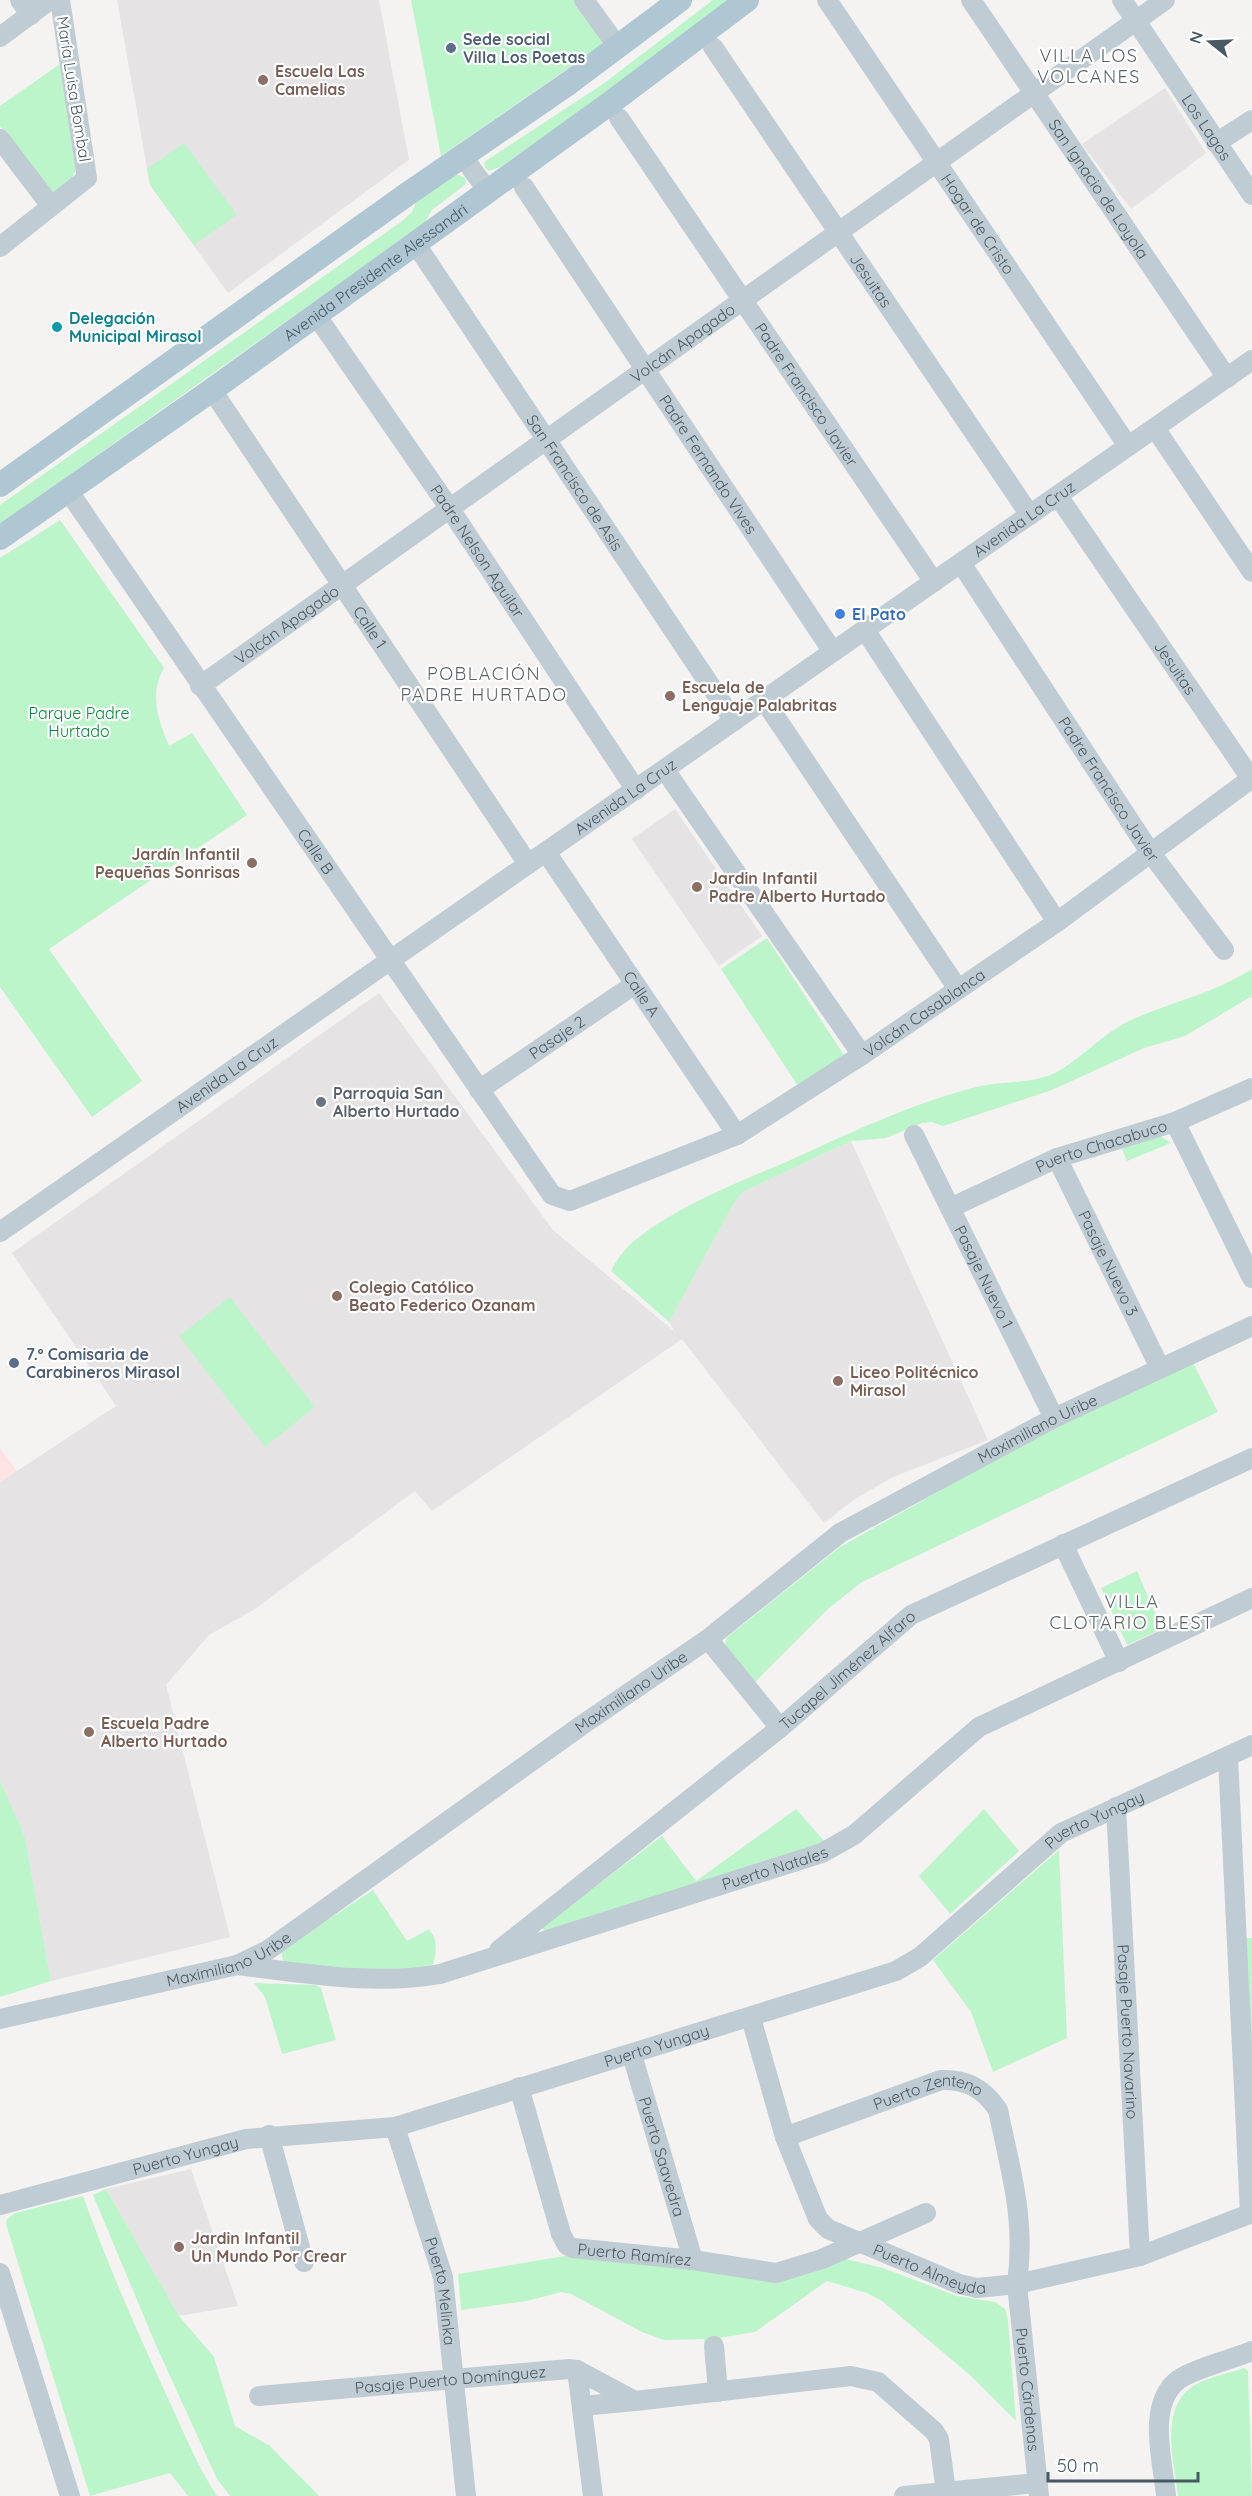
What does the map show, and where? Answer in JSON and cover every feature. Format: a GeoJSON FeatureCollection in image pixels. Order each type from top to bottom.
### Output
{"type":"FeatureCollection","features":[{"type":"Feature","properties":{"kind":"main road"},"geometry":{"type":"LineString","coordinates":[[3,477],[618,47],[680,0]]}},
{"type":"Feature","properties":{"kind":"main road","name":"Avenida Presidente Alessandri"},"geometry":{"type":"LineString","coordinates":[[0,538],[212,390],[747,0]]}},
{"type":"Feature","properties":{"kind":"street"},"geometry":{"type":"LineString","coordinates":[[0,37],[25,7],[50,0]]}},
{"type":"Feature","properties":{"kind":"street","name":"María Luisa Bombal"},"geometry":{"type":"LineString","coordinates":[[51,206],[87,178],[60,0]]}},
{"type":"Feature","properties":{"kind":"street"},"geometry":{"type":"LineString","coordinates":[[584,0],[618,47]]}},
{"type":"Feature","properties":{"kind":"street","name":"Hogar de Cristo"},"geometry":{"type":"LineString","coordinates":[[827,0],[1128,446]]}},
{"type":"Feature","properties":{"kind":"street","name":"San Ignacio de Loyola"},"geometry":{"type":"LineString","coordinates":[[970,0],[1227,378]]}},
{"type":"Feature","properties":{"kind":"street","name":"Los Lagos"},"geometry":{"type":"LineString","coordinates":[[1122,0],[1252,195]]}},
{"type":"Feature","properties":{"kind":"street","name":"Volcán Apagado"},"geometry":{"type":"LineString","coordinates":[[200,686],[1035,95],[1165,0]]}},
{"type":"Feature","properties":{"kind":"street","name":"Jesuitas"},"geometry":{"type":"LineString","coordinates":[[713,47],[1030,515]]}},
{"type":"Feature","properties":{"kind":"street","name":"Padre Francisco Javier"},"geometry":{"type":"LineString","coordinates":[[619,118],[934,582]]}},
{"type":"Feature","properties":{"kind":"street"},"geometry":{"type":"LineString","coordinates":[[1216,143],[1252,120]]}},
{"type":"Feature","properties":{"kind":"street"},"geometry":{"type":"LineString","coordinates":[[0,139],[51,206],[0,247]]}},
{"type":"Feature","properties":{"kind":"street"},"geometry":{"type":"LineString","coordinates":[[462,156],[488,191]]}},
{"type":"Feature","properties":{"kind":"street","name":"Padre Fernando Vives"},"geometry":{"type":"LineString","coordinates":[[524,187],[644,371],[833,652]]}},
{"type":"Feature","properties":{"kind":"street","name":"San Francisco de Asís"},"geometry":{"type":"LineString","coordinates":[[415,243],[734,721]]}},
{"type":"Feature","properties":{"kind":"street","name":"Padre Nelson Aguilar"},"geometry":{"type":"LineString","coordinates":[[315,315],[450,509],[636,789]]}},
{"type":"Feature","properties":{"kind":"street","name":"Avenida La Cruz"},"geometry":{"type":"LineString","coordinates":[[0,1232],[1252,360]]}},
{"type":"Feature","properties":{"kind":"street","name":"Calle 1"},"geometry":{"type":"LineString","coordinates":[[212,390],[528,864]]}},
{"type":"Feature","properties":{"kind":"street"},"geometry":{"type":"LineString","coordinates":[[1155,428],[1252,572]]}},
{"type":"Feature","properties":{"kind":"street","name":"Calle B"},"geometry":{"type":"LineString","coordinates":[[69,492],[200,686],[552,1195],[570,1201]]}},
{"type":"Feature","properties":{"kind":"street","name":"Jesuitas"},"geometry":{"type":"LineString","coordinates":[[1058,496],[1252,779]]}},
{"type":"Feature","properties":{"kind":"street","name":"Padre Francisco Javier"},"geometry":{"type":"LineString","coordinates":[[961,563],[1150,852],[1224,950]]}},
{"type":"Feature","properties":{"kind":"street"},"geometry":{"type":"LineString","coordinates":[[865,630],[1057,922]]}},
{"type":"Feature","properties":{"kind":"street"},"geometry":{"type":"LineString","coordinates":[[764,700],[958,989]]}},
{"type":"Feature","properties":{"kind":"street"},"geometry":{"type":"LineString","coordinates":[[665,770],[862,1055]]}},
{"type":"Feature","properties":{"kind":"street","name":"Volcán Casablanca"},"geometry":{"type":"LineString","coordinates":[[570,1201],[737,1135],[862,1055],[1057,922],[1252,779]]}},
{"type":"Feature","properties":{"kind":"street","name":"Calle A"},"geometry":{"type":"LineString","coordinates":[[546,852],[737,1135]]}},
{"type":"Feature","properties":{"kind":"street","name":"Pasaje 2"},"geometry":{"type":"LineString","coordinates":[[479,1090],[635,984]]}},
{"type":"Feature","properties":{"kind":"street","name":"Puerto Chacabuco"},"geometry":{"type":"LineString","coordinates":[[950,1208],[1057,1158],[1175,1122],[1252,1088]]}},
{"type":"Feature","properties":{"kind":"street"},"geometry":{"type":"LineString","coordinates":[[1175,1122],[1252,1278]]}},
{"type":"Feature","properties":{"kind":"street","name":"Pasaje Nuevo 1"},"geometry":{"type":"LineString","coordinates":[[914,1135],[1054,1418]]}},
{"type":"Feature","properties":{"kind":"street","name":"Pasaje Nuevo 3"},"geometry":{"type":"LineString","coordinates":[[1057,1158],[1160,1368]]}},
{"type":"Feature","properties":{"kind":"street","name":"Maximiliano Uribe"},"geometry":{"type":"LineString","coordinates":[[0,2019],[237,1965],[296,1931],[573,1731],[708,1639],[840,1533],[1054,1418],[1252,1326]]}},
{"type":"Feature","properties":{"kind":"street","name":"Tucapel Jiménez Alfaro"},"geometry":{"type":"LineString","coordinates":[[489,1958],[780,1728],[911,1615],[1252,1458]]}},
{"type":"Feature","properties":{"kind":"street"},"geometry":{"type":"LineString","coordinates":[[1064,1544],[1119,1662]]}},
{"type":"Feature","properties":{"kind":"street","name":"Puerto Natales"},"geometry":{"type":"LineString","coordinates":[[237,1965],[352,1977],[417,1978],[489,1958],[822,1853],[854,1835],[979,1727],[1252,1598]]}},
{"type":"Feature","properties":{"kind":"street"},"geometry":{"type":"LineString","coordinates":[[708,1639],[780,1728]]}},
{"type":"Feature","properties":{"kind":"street","name":"Puerto Yungay"},"geometry":{"type":"LineString","coordinates":[[0,2205],[270,2135],[363,2131],[395,2127],[519,2087],[752,2018],[908,1966],[1061,1833],[1252,1745]]}},
{"type":"Feature","properties":{"kind":"street"},"geometry":{"type":"LineString","coordinates":[[1228,1756],[1251,2214]]}},
{"type":"Feature","properties":{"kind":"street","name":"Pasaje Puerto Navarino"},"geometry":{"type":"LineString","coordinates":[[1116,1807],[1140,2256]]}},
{"type":"Feature","properties":{"kind":"street","name":"Puerto Almeyda"},"geometry":{"type":"LineString","coordinates":[[752,2018],[785,2137],[819,2219],[828,2229],[967,2287],[1017,2284],[1140,2256],[1251,2214]]}},
{"type":"Feature","properties":{"kind":"street","name":"Puerto Saavedra"},"geometry":{"type":"LineString","coordinates":[[632,2055],[693,2260]]}},
{"type":"Feature","properties":{"kind":"street","name":"Puerto Zenteno"},"geometry":{"type":"LineString","coordinates":[[785,2137],[941,2080],[964,2082],[975,2086],[984,2092],[998,2110],[1020,2218],[1021,2252],[1017,2284]]}},
{"type":"Feature","properties":{"kind":"street","name":"Puerto Ramírez"},"geometry":{"type":"LineString","coordinates":[[519,2087],[561,2234],[567,2245],[580,2249],[693,2260],[777,2274],[860,2243],[926,2212]]}},
{"type":"Feature","properties":{"kind":"street","name":"Puerto Melinka"},"geometry":{"type":"LineString","coordinates":[[395,2127],[443,2277],[466,2496]]}},
{"type":"Feature","properties":{"kind":"street"},"geometry":{"type":"LineString","coordinates":[[270,2135],[304,2262]]}},
{"type":"Feature","properties":{"kind":"street"},"geometry":{"type":"LineString","coordinates":[[1,2281],[70,2496]]}},
{"type":"Feature","properties":{"kind":"street","name":"Puerto Cárdenas"},"geometry":{"type":"LineString","coordinates":[[1017,2284],[1038,2489]]}},
{"type":"Feature","properties":{"kind":"street"},"geometry":{"type":"LineString","coordinates":[[714,2346],[718,2392]]}},
{"type":"Feature","properties":{"kind":"street"},"geometry":{"type":"LineString","coordinates":[[1166,2496],[1159,2421],[1170,2388],[1180,2379],[1252,2351]]}},
{"type":"Feature","properties":{"kind":"street"},"geometry":{"type":"LineString","coordinates":[[577,2370],[635,2401]]}},
{"type":"Feature","properties":{"kind":"street"},"geometry":{"type":"LineString","coordinates":[[577,2370],[593,2496]]}},
{"type":"Feature","properties":{"kind":"street","name":"Pasaje Puerto Domínguez"},"geometry":{"type":"LineString","coordinates":[[259,2396],[455,2378],[577,2370]]}},
{"type":"Feature","properties":{"kind":"street"},"geometry":{"type":"LineString","coordinates":[[582,2406],[850,2376],[878,2382],[939,2439],[946,2492]]}},
{"type":"Feature","properties":{"kind":"street"},"geometry":{"type":"LineString","coordinates":[[904,2496],[946,2492],[1038,2489]]}},
{"type":"Feature","properties":{"kind":"shaded area","name":"Escuela Las Camelias"},"geometry":{"type":"Polygon","coordinates":[[[117,0],[379,0],[409,160],[228,293],[150,185],[117,0]]]}},
{"type":"Feature","properties":{"kind":"shaded area"},"geometry":{"type":"Polygon","coordinates":[[[1165,88],[1206,153],[1131,209],[1082,144],[1165,88]]]}},
{"type":"Feature","properties":{"kind":"shaded area","name":"Jardin Infantil Padre Alberto Hurtado"},"geometry":{"type":"Polygon","coordinates":[[[675,809],[762,936],[719,966],[632,839],[675,809]]]}},
{"type":"Feature","properties":{"kind":"shaded area"},"geometry":{"type":"Polygon","coordinates":[[[379,993],[553,1230],[675,1332],[669,1322],[734,1203],[743,1192],[851,1141],[988,1440],[893,1477],[855,1499],[824,1523],[682,1339],[432,1511],[415,1491],[255,1609],[209,1635],[166,1685],[230,1937],[51,1981],[25,1837],[0,1780],[0,1482],[116,1406],[12,1253],[379,993]]]}},
{"type":"Feature","properties":{"kind":"shaded area"},"geometry":{"type":"Polygon","coordinates":[[[0,1448],[17,1471],[0,1482],[0,1448]]]}},
{"type":"Feature","properties":{"kind":"shaded area","name":"Jardin Infantil Un Mundo Por Crear"},"geometry":{"type":"Polygon","coordinates":[[[191,2169],[238,2306],[179,2316],[106,2189],[191,2169]]]}},
{"type":"Feature","properties":{"kind":"green space"},"geometry":{"type":"Polygon","coordinates":[[[411,0],[578,0],[603,41],[599,47],[441,156],[411,0]]]}},
{"type":"Feature","properties":{"kind":"green space"},"geometry":{"type":"Polygon","coordinates":[[[713,0],[731,0],[612,90],[500,167],[489,171],[485,168],[484,162],[603,84],[713,0]]]}},
{"type":"Feature","properties":{"kind":"green space"},"geometry":{"type":"Polygon","coordinates":[[[60,64],[76,169],[71,180],[52,194],[0,126],[0,106],[60,64]]]}},
{"type":"Feature","properties":{"kind":"green space"},"geometry":{"type":"Polygon","coordinates":[[[184,143],[237,215],[194,245],[150,185],[147,169],[184,143]]]}},
{"type":"Feature","properties":{"kind":"green space"},"geometry":{"type":"Polygon","coordinates":[[[454,173],[465,178],[466,184],[432,210],[424,224],[0,524],[0,505],[402,221],[412,212],[416,202],[454,173]]]}},
{"type":"Feature","properties":{"kind":"green space","name":"Parque Padre Hurtado"},"geometry":{"type":"Polygon","coordinates":[[[60,520],[164,668],[159,678],[156,697],[161,726],[169,746],[192,733],[247,815],[49,949],[142,1081],[92,1117],[0,987],[0,558],[60,520]]]}},
{"type":"Feature","properties":{"kind":"green space"},"geometry":{"type":"Polygon","coordinates":[[[767,938],[844,1055],[798,1086],[721,969],[767,938]]]}},
{"type":"Feature","properties":{"kind":"green space"},"geometry":{"type":"Polygon","coordinates":[[[1252,969],[1252,996],[1185,1036],[1144,1048],[1052,1090],[943,1126],[932,1122],[922,1123],[886,1138],[851,1141],[743,1192],[734,1203],[669,1322],[611,1271],[620,1255],[633,1242],[668,1217],[706,1197],[856,1130],[927,1102],[976,1087],[1048,1076],[1066,1066],[1117,1027],[1206,992],[1252,969]]]}},
{"type":"Feature","properties":{"kind":"green space"},"geometry":{"type":"Polygon","coordinates":[[[1157,1134],[1171,1143],[1127,1161],[1120,1144],[1157,1134]]]}},
{"type":"Feature","properties":{"kind":"green space"},"geometry":{"type":"Polygon","coordinates":[[[230,1297],[315,1407],[265,1447],[179,1336],[230,1297]]]}},
{"type":"Feature","properties":{"kind":"green space"},"geometry":{"type":"Polygon","coordinates":[[[1193,1363],[1218,1412],[862,1582],[829,1608],[753,1684],[725,1645],[726,1638],[840,1547],[1041,1434],[1193,1363]]]}},
{"type":"Feature","properties":{"kind":"green space"},"geometry":{"type":"Polygon","coordinates":[[[1137,1571],[1162,1629],[1127,1645],[1101,1588],[1137,1571]]]}},
{"type":"Feature","properties":{"kind":"green space"},"geometry":{"type":"Polygon","coordinates":[[[0,1780],[25,1837],[51,1981],[0,1997],[0,1780]]]}},
{"type":"Feature","properties":{"kind":"green space"},"geometry":{"type":"Polygon","coordinates":[[[796,1809],[825,1842],[547,1932],[541,1928],[662,1836],[696,1881],[796,1809]]]}},
{"type":"Feature","properties":{"kind":"green space"},"geometry":{"type":"Polygon","coordinates":[[[984,1809],[1019,1851],[950,1914],[919,1876],[984,1809]]]}},
{"type":"Feature","properties":{"kind":"green space"},"geometry":{"type":"Polygon","coordinates":[[[1059,1850],[1067,2038],[993,2072],[971,2012],[933,1960],[1059,1850]]]}},
{"type":"Feature","properties":{"kind":"green space"},"geometry":{"type":"Polygon","coordinates":[[[373,1890],[407,1941],[429,1929],[436,1946],[433,1964],[404,1970],[384,1970],[288,1963],[283,1960],[281,1951],[373,1890]]]}},
{"type":"Feature","properties":{"kind":"green space"},"geometry":{"type":"Polygon","coordinates":[[[1245,1938],[1252,1938],[1252,2087],[1245,1938]]]}},
{"type":"Feature","properties":{"kind":"green space"},"geometry":{"type":"Polygon","coordinates":[[[254,1983],[316,1985],[321,1988],[336,2040],[282,2054],[265,1997],[254,1983]]]}},
{"type":"Feature","properties":{"kind":"green space"},"geometry":{"type":"Polygon","coordinates":[[[106,2189],[179,2316],[214,2357],[235,2426],[270,2446],[319,2496],[230,2496],[217,2479],[155,2343],[93,2195],[106,2189]]]}},
{"type":"Feature","properties":{"kind":"green space"},"geometry":{"type":"Polygon","coordinates":[[[83,2196],[144,2345],[196,2459],[217,2496],[188,2496],[170,2473],[90,2496],[6,2224],[7,2219],[15,2213],[83,2196]]]}},
{"type":"Feature","properties":{"kind":"green space"},"geometry":{"type":"Polygon","coordinates":[[[576,2254],[752,2276],[842,2258],[883,2268],[957,2296],[995,2302],[1005,2309],[1008,2320],[1016,2421],[970,2375],[882,2301],[867,2293],[827,2281],[755,2332],[719,2338],[706,2347],[704,2339],[664,2340],[642,2332],[571,2294],[561,2292],[527,2301],[461,2310],[458,2274],[576,2254]]]}},
{"type":"Feature","properties":{"kind":"green space"},"geometry":{"type":"Polygon","coordinates":[[[1244,2368],[1248,2371],[1252,2496],[1178,2496],[1171,2440],[1174,2412],[1179,2400],[1200,2382],[1244,2368]]]}},
{"type":"Feature","properties":{"kind":"place","name":"Sede social Villa Los Poetas"},"geometry":{"type":"Point","coordinates":[451,48]}},
{"type":"Feature","properties":{"kind":"place","name":"Escuela Las Camelias"},"geometry":{"type":"Point","coordinates":[263,80]}},
{"type":"Feature","properties":{"kind":"place","name":"Delegación Municipal Mirasol"},"geometry":{"type":"Point","coordinates":[57,327]}},
{"type":"Feature","properties":{"kind":"place","name":"El Pato"},"geometry":{"type":"Point","coordinates":[840,614]}},
{"type":"Feature","properties":{"kind":"place","name":"Escuela de Lenguaje Palabritas"},"geometry":{"type":"Point","coordinates":[670,696]}},
{"type":"Feature","properties":{"kind":"place","name":"Jardín Infantil Pequeñas Sonrisas"},"geometry":{"type":"Point","coordinates":[252,863]}},
{"type":"Feature","properties":{"kind":"place","name":"Jardin Infantil Padre Alberto Hurtado"},"geometry":{"type":"Point","coordinates":[697,887]}},
{"type":"Feature","properties":{"kind":"place","name":"Parroquia San Alberto Hurtado"},"geometry":{"type":"Point","coordinates":[321,1102]}},
{"type":"Feature","properties":{"kind":"place","name":"Colegio Católico Beato Federico Ozanam"},"geometry":{"type":"Point","coordinates":[337,1296]}},
{"type":"Feature","properties":{"kind":"place","name":"7.º Comisaria de Carabineros Mirasol"},"geometry":{"type":"Point","coordinates":[14,1363]}},
{"type":"Feature","properties":{"kind":"place","name":"Liceo Politécnico Mirasol"},"geometry":{"type":"Point","coordinates":[838,1381]}},
{"type":"Feature","properties":{"kind":"place","name":"Escuela Padre Alberto Hurtado"},"geometry":{"type":"Point","coordinates":[89,1732]}},
{"type":"Feature","properties":{"kind":"place","name":"Jardin Infantil Un Mundo Por Crear"},"geometry":{"type":"Point","coordinates":[179,2247]}},
{"type":"Feature","properties":{"kind":"district","name":"VILLA LOS VOLCANES"},"geometry":{"type":"Point","coordinates":[1089,65]}},
{"type":"Feature","properties":{"kind":"district","name":"POBLACIÓN PADRE HURTADO"},"geometry":{"type":"Point","coordinates":[484,683]}},
{"type":"Feature","properties":{"kind":"district","name":"VILLA CLOTARIO BLEST"},"geometry":{"type":"Point","coordinates":[1132,1611]}}]}
